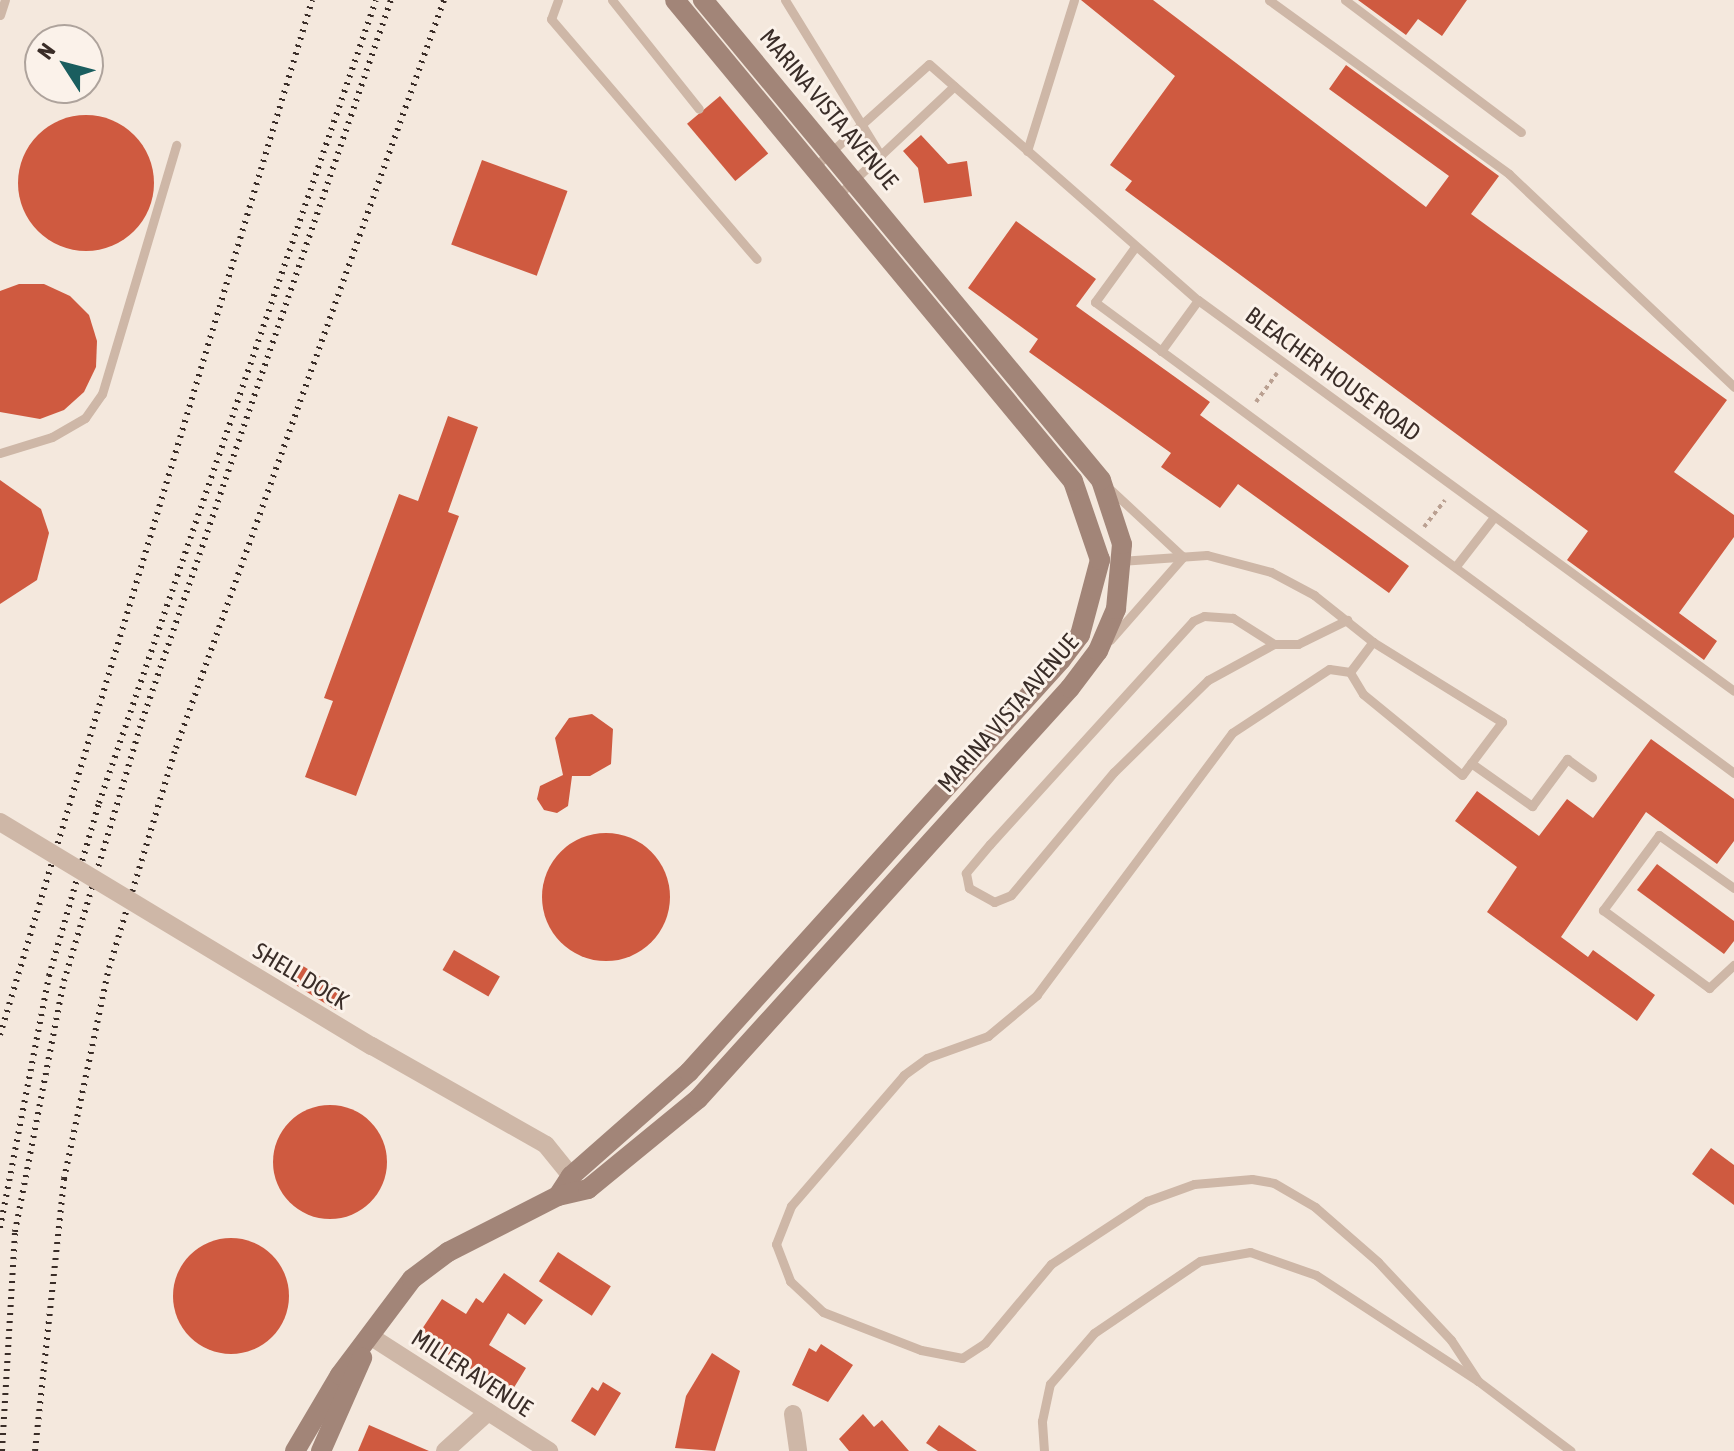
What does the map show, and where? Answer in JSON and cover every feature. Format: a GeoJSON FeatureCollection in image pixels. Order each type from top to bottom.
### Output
{"type":"FeatureCollection","features":[{"type":"Feature","properties":{"kind":"main road","name":"MARINA VISTA AVENUE"},"geometry":{"type":"LineString","coordinates":[[558,1196],[571,1176],[689,1072],[1061,660],[1084,625],[1100,560],[1073,481],[675,0]]}},
{"type":"Feature","properties":{"kind":"main road","name":"MARINA VISTA AVENUE"},"geometry":{"type":"LineString","coordinates":[[295,1451],[370,1336],[412,1279],[448,1252],[558,1196],[588,1189],[623,1165],[698,1099],[1090,664],[1111,623],[1123,562],[1101,480],[703,0]]}},
{"type":"Feature","properties":{"kind":"main road"},"geometry":{"type":"LineString","coordinates":[[321,1451],[370,1336]]}},
{"type":"Feature","properties":{"kind":"street","name":"SHELL DOCK"},"geometry":{"type":"LineString","coordinates":[[0,822],[372,1046],[546,1145],[571,1176]]}},
{"type":"Feature","properties":{"kind":"street","name":"MILLER AVENUE"},"geometry":{"type":"LineString","coordinates":[[370,1336],[549,1451]]}},
{"type":"Feature","properties":{"kind":"street"},"geometry":{"type":"LineString","coordinates":[[445,1451],[488,1412]]}},
{"type":"Feature","properties":{"kind":"street"},"geometry":{"type":"LineString","coordinates":[[793,1414],[798,1451]]}},
{"type":"Feature","properties":{"kind":"lane"},"geometry":{"type":"LineString","coordinates":[[0,15],[5,0]]}},
{"type":"Feature","properties":{"kind":"lane"},"geometry":{"type":"LineString","coordinates":[[558,0],[551,19],[757,259]]}},
{"type":"Feature","properties":{"kind":"lane"},"geometry":{"type":"LineString","coordinates":[[612,0],[699,109]]}},
{"type":"Feature","properties":{"kind":"lane"},"geometry":{"type":"LineString","coordinates":[[785,0],[881,156]]}},
{"type":"Feature","properties":{"kind":"lane"},"geometry":{"type":"LineString","coordinates":[[1027,151],[1074,0]]}},
{"type":"Feature","properties":{"kind":"lane"},"geometry":{"type":"LineString","coordinates":[[1269,0],[1509,174],[1734,387]]}},
{"type":"Feature","properties":{"kind":"lane"},"geometry":{"type":"LineString","coordinates":[[1345,0],[1521,132]]}},
{"type":"Feature","properties":{"kind":"lane","name":"BLEACHER HOUSE ROAD"},"geometry":{"type":"LineString","coordinates":[[861,125],[929,64],[1198,300],[1734,691]]}},
{"type":"Feature","properties":{"kind":"lane"},"geometry":{"type":"LineString","coordinates":[[836,197],[954,86]]}},
{"type":"Feature","properties":{"kind":"lane"},"geometry":{"type":"LineString","coordinates":[[812,169],[861,125]]}},
{"type":"Feature","properties":{"kind":"lane"},"geometry":{"type":"LineString","coordinates":[[0,453],[63,431],[85,418],[102,394],[176,145]]}},
{"type":"Feature","properties":{"kind":"lane"},"geometry":{"type":"LineString","coordinates":[[1135,247],[1095,302],[1734,773]]}},
{"type":"Feature","properties":{"kind":"lane"},"geometry":{"type":"LineString","coordinates":[[1161,351],[1198,300]]}},
{"type":"Feature","properties":{"kind":"lane"},"geometry":{"type":"LineString","coordinates":[[1101,480],[1183,557]]}},
{"type":"Feature","properties":{"kind":"lane"},"geometry":{"type":"LineString","coordinates":[[1456,566],[1494,517]]}},
{"type":"Feature","properties":{"kind":"lane"},"geometry":{"type":"LineString","coordinates":[[1090,664],[1183,557]]}},
{"type":"Feature","properties":{"kind":"lane"},"geometry":{"type":"LineString","coordinates":[[1100,560],[1123,562],[1224,557],[1271,572],[1347,620],[1373,642],[1502,722],[1462,775],[1363,694],[1350,672]]}},
{"type":"Feature","properties":{"kind":"lane"},"geometry":{"type":"LineString","coordinates":[[1274,644],[1233,618],[1204,616],[1193,621],[990,844],[966,873],[969,888],[994,902],[1011,895],[1164,720],[1208,680],[1274,644],[1298,644],[1347,620]]}},
{"type":"Feature","properties":{"kind":"lane"},"geometry":{"type":"LineString","coordinates":[[1350,672],[1373,642]]}},
{"type":"Feature","properties":{"kind":"lane"},"geometry":{"type":"LineString","coordinates":[[1350,672],[1329,669],[1223,742],[1037,995],[988,1036],[927,1058],[904,1075],[791,1206],[776,1244],[790,1281],[823,1312],[921,1350],[962,1358],[985,1343],[1051,1264],[1147,1201],[1194,1184],[1252,1179],[1294,1194],[1367,1253],[1451,1340],[1478,1381]]}},
{"type":"Feature","properties":{"kind":"lane"},"geometry":{"type":"LineString","coordinates":[[1471,763],[1532,806],[1567,759],[1592,777]]}},
{"type":"Feature","properties":{"kind":"lane"},"geometry":{"type":"LineString","coordinates":[[1734,888],[1659,835],[1603,910],[1709,988],[1734,965]]}},
{"type":"Feature","properties":{"kind":"lane"},"geometry":{"type":"LineString","coordinates":[[1044,1451],[1044,1401],[1073,1354],[1174,1276],[1228,1253],[1298,1264],[1478,1381],[1571,1451]]}},
{"type":"Feature","properties":{"kind":"path"},"geometry":{"type":"LineString","coordinates":[[1255,404],[1276,375]]}},
{"type":"Feature","properties":{"kind":"path"},"geometry":{"type":"LineString","coordinates":[[1425,526],[1442,504]]}},
{"type":"Feature","properties":{"kind":"building"},"geometry":{"type":"Polygon","coordinates":[[[1081,0],[1153,0],[1426,207],[1449,176],[1329,89],[1346,65],[1499,176],[1471,214],[1727,400],[1674,472],[1734,515],[1734,537],[1679,613],[1717,641],[1704,660],[1567,560],[1588,531],[1125,190],[1132,181],[1110,165],[1175,76],[1081,0]]]}},
{"type":"Feature","properties":{"kind":"building"},"geometry":{"type":"Polygon","coordinates":[[[1358,0],[1467,0],[1442,36],[1418,19],[1406,35],[1358,0]]]}},
{"type":"Feature","properties":{"kind":"building"},"geometry":{"type":"Polygon","coordinates":[[[720,96],[768,153],[735,181],[687,124],[720,96]]]}},
{"type":"Feature","properties":{"kind":"building"},"geometry":{"type":"Polygon","coordinates":[[[86,115],[112,120],[134,135],[149,157],[154,183],[149,209],[134,231],[112,246],[86,251],[60,246],[38,231],[23,209],[18,183],[23,157],[38,135],[60,120],[86,115]]]}},
{"type":"Feature","properties":{"kind":"building"},"geometry":{"type":"Polygon","coordinates":[[[921,135],[948,164],[967,161],[972,196],[924,203],[918,168],[903,151],[921,135]]]}},
{"type":"Feature","properties":{"kind":"building"},"geometry":{"type":"Polygon","coordinates":[[[482,160],[568,191],[537,276],[451,245],[482,160]]]}},
{"type":"Feature","properties":{"kind":"building"},"geometry":{"type":"Polygon","coordinates":[[[1016,221],[1096,279],[1076,306],[1210,402],[1200,415],[1409,566],[1389,593],[1238,484],[1220,508],[1161,467],[1171,453],[1029,352],[1038,339],[968,288],[1016,221]]]}},
{"type":"Feature","properties":{"kind":"building"},"geometry":{"type":"Polygon","coordinates":[[[19,284],[44,284],[70,296],[89,315],[97,341],[96,367],[84,392],[64,410],[40,419],[0,412],[0,291],[19,284]]]}},
{"type":"Feature","properties":{"kind":"building"},"geometry":{"type":"Polygon","coordinates":[[[448,416],[478,427],[448,512],[459,516],[356,796],[305,777],[333,701],[324,698],[399,494],[418,501],[448,416]]]}},
{"type":"Feature","properties":{"kind":"building"},"geometry":{"type":"Polygon","coordinates":[[[0,480],[41,509],[49,533],[37,580],[0,604],[0,480]]]}},
{"type":"Feature","properties":{"kind":"building"},"geometry":{"type":"Polygon","coordinates":[[[592,714],[613,729],[611,764],[590,776],[572,776],[568,806],[557,813],[544,810],[537,799],[540,786],[563,775],[555,738],[569,718],[592,714]]]}},
{"type":"Feature","properties":{"kind":"building"},"geometry":{"type":"Polygon","coordinates":[[[1651,739],[1734,799],[1734,841],[1717,864],[1646,812],[1561,937],[1588,957],[1593,950],[1655,995],[1637,1021],[1487,912],[1517,867],[1455,821],[1477,791],[1539,836],[1567,799],[1593,818],[1651,739]]]}},
{"type":"Feature","properties":{"kind":"building"},"geometry":{"type":"Polygon","coordinates":[[[606,833],[630,838],[651,852],[665,873],[670,897],[665,921],[651,942],[630,956],[606,961],[582,956],[561,942],[547,921],[542,897],[547,873],[561,852],[582,838],[606,833]]]}},
{"type":"Feature","properties":{"kind":"building"},"geometry":{"type":"Polygon","coordinates":[[[1657,864],[1734,921],[1734,941],[1724,954],[1637,890],[1657,864]]]}},
{"type":"Feature","properties":{"kind":"building"},"geometry":{"type":"Polygon","coordinates":[[[454,950],[500,976],[488,996],[443,970],[454,950]]]}},
{"type":"Feature","properties":{"kind":"building"},"geometry":{"type":"Polygon","coordinates":[[[303,966],[346,993],[336,1010],[292,983],[303,966]]]}},
{"type":"Feature","properties":{"kind":"building"},"geometry":{"type":"Polygon","coordinates":[[[330,1105],[352,1109],[371,1121],[383,1140],[387,1162],[383,1184],[371,1203],[352,1215],[330,1219],[308,1215],[289,1203],[277,1184],[273,1162],[277,1140],[289,1121],[308,1109],[330,1105]]]}},
{"type":"Feature","properties":{"kind":"building"},"geometry":{"type":"Polygon","coordinates":[[[1711,1148],[1734,1165],[1734,1205],[1692,1174],[1711,1148]]]}},
{"type":"Feature","properties":{"kind":"building"},"geometry":{"type":"Polygon","coordinates":[[[231,1238],[253,1243],[272,1255],[284,1274],[289,1296],[284,1318],[272,1337],[253,1349],[231,1354],[209,1349],[190,1337],[178,1318],[173,1296],[178,1274],[190,1255],[209,1243],[231,1238]]]}},
{"type":"Feature","properties":{"kind":"building"},"geometry":{"type":"Polygon","coordinates":[[[558,1252],[611,1286],[592,1316],[539,1281],[558,1252]]]}},
{"type":"Feature","properties":{"kind":"building"},"geometry":{"type":"Polygon","coordinates":[[[504,1273],[543,1300],[525,1325],[508,1313],[489,1345],[526,1368],[510,1394],[418,1335],[442,1299],[466,1314],[476,1298],[483,1303],[504,1273]]]}},
{"type":"Feature","properties":{"kind":"building"},"geometry":{"type":"Polygon","coordinates":[[[821,1344],[853,1365],[828,1402],[792,1385],[809,1348],[816,1352],[821,1344]]]}},
{"type":"Feature","properties":{"kind":"building"},"geometry":{"type":"Polygon","coordinates":[[[712,1353],[740,1371],[715,1451],[675,1448],[686,1396],[712,1353]]]}},
{"type":"Feature","properties":{"kind":"building"},"geometry":{"type":"Polygon","coordinates":[[[603,1382],[621,1393],[595,1436],[571,1421],[592,1387],[598,1391],[603,1382]]]}},
{"type":"Feature","properties":{"kind":"building"},"geometry":{"type":"Polygon","coordinates":[[[863,1414],[874,1427],[882,1420],[909,1451],[849,1451],[839,1439],[863,1414]]]}},
{"type":"Feature","properties":{"kind":"building"},"geometry":{"type":"Polygon","coordinates":[[[369,1425],[429,1451],[358,1451],[369,1425]]]}},
{"type":"Feature","properties":{"kind":"building"},"geometry":{"type":"Polygon","coordinates":[[[939,1425],[977,1451],[938,1451],[926,1443],[939,1425]]]}},
{"type":"Feature","properties":{"kind":"railway"},"geometry":{"type":"LineString","coordinates":[[0,1035],[312,0]]}},
{"type":"Feature","properties":{"kind":"railway"},"geometry":{"type":"LineString","coordinates":[[0,1228],[49,976],[99,803],[376,0]]}},
{"type":"Feature","properties":{"kind":"railway"},"geometry":{"type":"LineString","coordinates":[[2,1451],[15,1232],[64,981],[142,721],[391,0]]}},
{"type":"Feature","properties":{"kind":"railway"},"geometry":{"type":"LineString","coordinates":[[35,1451],[64,1179],[109,968],[176,748],[444,0]]}}]}
